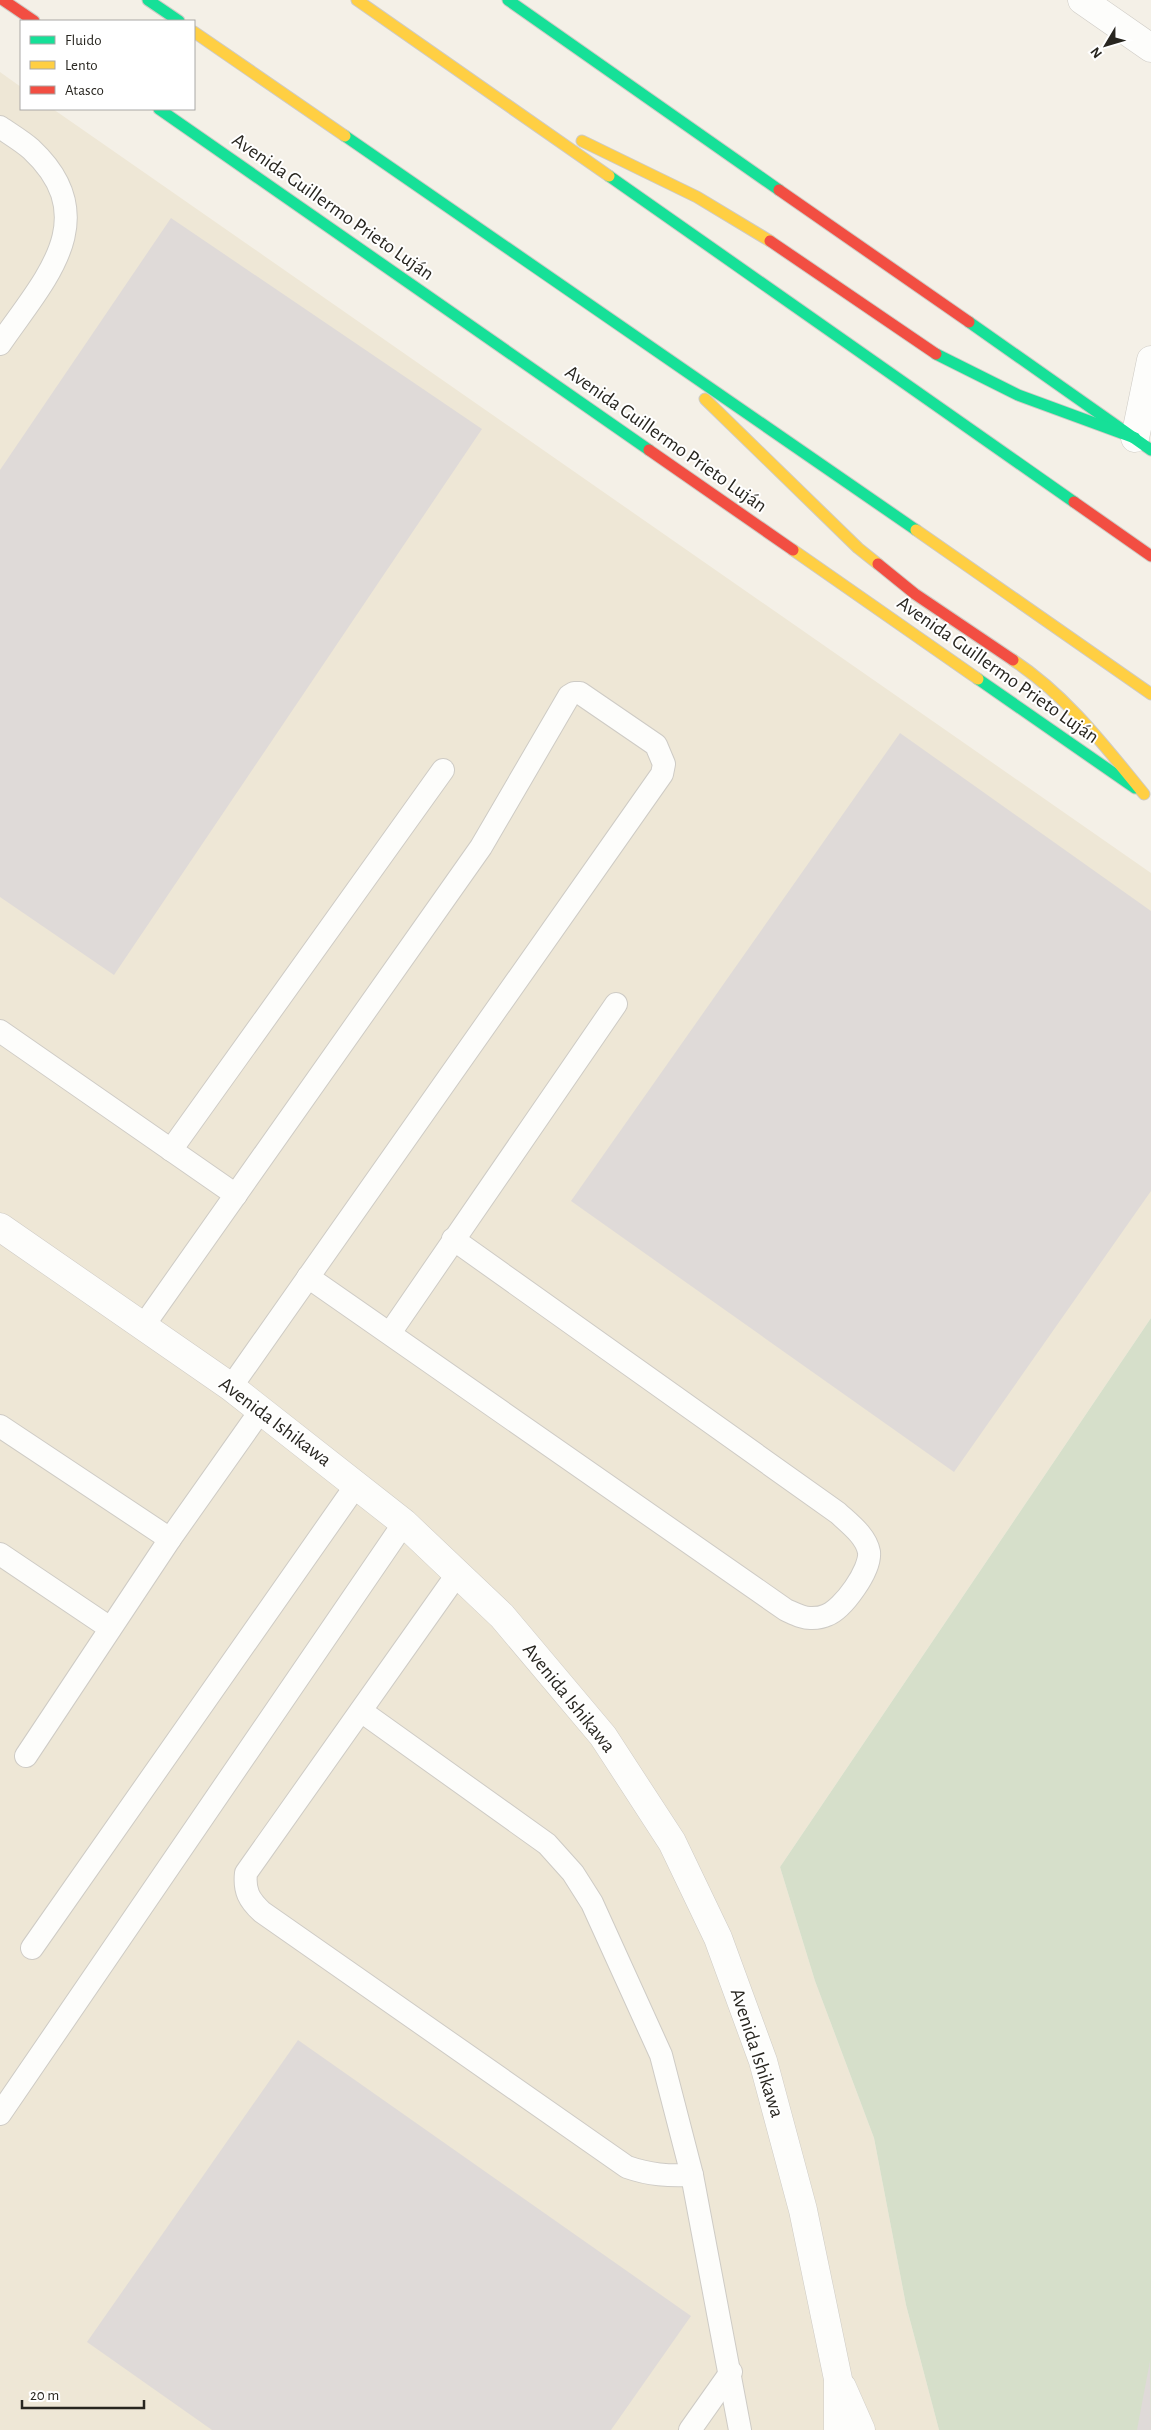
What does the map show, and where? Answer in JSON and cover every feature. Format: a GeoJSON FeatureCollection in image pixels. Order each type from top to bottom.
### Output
{"type":"FeatureCollection","features":[{"type":"Feature","properties":{"kind":"main road"},"geometry":{"type":"LineString","coordinates":[[3,0],[33,20]]}},
{"type":"Feature","properties":{"kind":"main road"},"geometry":{"type":"LineString","coordinates":[[148,0],[178,20]]}},
{"type":"Feature","properties":{"kind":"main road"},"geometry":{"type":"LineString","coordinates":[[357,0],[1151,556]]}},
{"type":"Feature","properties":{"kind":"main road"},"geometry":{"type":"LineString","coordinates":[[512,1],[1143,444]]}},
{"type":"Feature","properties":{"kind":"main road"},"geometry":{"type":"LineString","coordinates":[[195,33],[648,344],[1151,694]]}},
{"type":"Feature","properties":{"kind":"main road"},"geometry":{"type":"LineString","coordinates":[[506,104],[697,196],[745,224],[947,360],[1018,395],[1143,444]]}},
{"type":"Feature","properties":{"kind":"main road","name":"Avenida Guillermo Prieto Luján"},"geometry":{"type":"LineString","coordinates":[[160,110],[1147,797]]}},
{"type":"Feature","properties":{"kind":"main road"},"geometry":{"type":"LineString","coordinates":[[648,344],[858,548],[915,594],[1032,673],[1058,694],[1147,797]]}},
{"type":"Feature","properties":{"kind":"street"},"geometry":{"type":"LineString","coordinates":[[1082,0],[1151,48]]}},
{"type":"Feature","properties":{"kind":"street"},"geometry":{"type":"LineString","coordinates":[[1143,444],[1151,360]]}},
{"type":"Feature","properties":{"kind":"street","name":"Avenida Ishikawa"},"geometry":{"type":"LineString","coordinates":[[0,1227],[232,1387],[404,1523],[502,1616],[603,1736],[672,1842],[718,1938],[763,2061],[804,2210],[838,2379],[838,2430]]}},
{"type":"Feature","properties":{"kind":"street","name":"Avenida Ishikawa"},"geometry":{"type":"LineString","coordinates":[[838,2379],[861,2430]]}},
{"type":"Feature","properties":{"kind":"lane"},"geometry":{"type":"LineString","coordinates":[[0,127],[31,149],[54,177],[66,206],[65,237],[54,265],[0,344]]}},
{"type":"Feature","properties":{"kind":"lane"},"geometry":{"type":"LineString","coordinates":[[144,1325],[480,847],[569,696],[574,693],[580,693],[656,745],[664,764],[662,774],[232,1387]]}},
{"type":"Feature","properties":{"kind":"lane"},"geometry":{"type":"LineString","coordinates":[[171,1150],[443,770]]}},
{"type":"Feature","properties":{"kind":"lane"},"geometry":{"type":"LineString","coordinates":[[390,1333],[616,1004]]}},
{"type":"Feature","properties":{"kind":"lane"},"geometry":{"type":"LineString","coordinates":[[0,1031],[236,1195]]}},
{"type":"Feature","properties":{"kind":"lane"},"geometry":{"type":"LineString","coordinates":[[308,1277],[786,1610],[809,1618],[828,1615],[844,1601],[866,1571],[869,1553],[863,1539],[838,1513],[453,1239]]}},
{"type":"Feature","properties":{"kind":"lane"},"geometry":{"type":"LineString","coordinates":[[26,1756],[170,1539],[261,1410]]}},
{"type":"Feature","properties":{"kind":"lane"},"geometry":{"type":"LineString","coordinates":[[0,1426],[170,1539]]}},
{"type":"Feature","properties":{"kind":"lane"},"geometry":{"type":"LineString","coordinates":[[32,1948],[357,1484]]}},
{"type":"Feature","properties":{"kind":"lane"},"geometry":{"type":"LineString","coordinates":[[0,2114],[404,1523]]}},
{"type":"Feature","properties":{"kind":"lane"},"geometry":{"type":"LineString","coordinates":[[0,1554],[110,1628]]}},
{"type":"Feature","properties":{"kind":"lane"},"geometry":{"type":"LineString","coordinates":[[458,1573],[246,1873],[244,1888],[251,1902],[262,1912],[628,2167],[647,2174],[666,2176],[692,2174]]}},
{"type":"Feature","properties":{"kind":"lane"},"geometry":{"type":"LineString","coordinates":[[361,1711],[547,1844],[573,1873],[592,1903],[661,2055],[692,2174],[740,2430]]}},
{"type":"Feature","properties":{"kind":"lane"},"geometry":{"type":"LineString","coordinates":[[690,2430],[730,2372]]}},
{"type":"Feature","properties":{"kind":"shaded area"},"geometry":{"type":"Polygon","coordinates":[[[0,72],[20,86],[20,110],[54,110],[1151,873],[1151,1318],[780,1867],[815,1981],[874,2138],[906,2305],[939,2430],[0,2430],[0,72]]]}},
{"type":"Feature","properties":{"kind":"green space"},"geometry":{"type":"Polygon","coordinates":[[[1151,1318],[1151,2430],[939,2430],[906,2305],[874,2138],[815,1981],[780,1867],[1151,1318]]]}},
{"type":"Feature","properties":{"kind":"building"},"geometry":{"type":"Polygon","coordinates":[[[171,218],[482,429],[114,975],[0,897],[0,470],[171,218]]]}},
{"type":"Feature","properties":{"kind":"building"},"geometry":{"type":"Polygon","coordinates":[[[900,733],[1151,911],[1151,1191],[954,1472],[571,1201],[900,733]]]}},
{"type":"Feature","properties":{"kind":"building"},"geometry":{"type":"Polygon","coordinates":[[[298,2040],[691,2316],[611,2430],[212,2430],[87,2342],[298,2040]]]}},
{"type":"Feature","properties":{"kind":"building"},"geometry":{"type":"Polygon","coordinates":[[[1150,2361],[1151,2430],[1137,2430],[1150,2361]]]}},
{"type":"Feature","properties":{"kind":"traffic: fast"},"geometry":{"type":"LineString","coordinates":[[148,0],[178,20]]}},
{"type":"Feature","properties":{"kind":"traffic: fast"},"geometry":{"type":"LineString","coordinates":[[508,0],[779,190]]}},
{"type":"Feature","properties":{"kind":"traffic: fast"},"geometry":{"type":"LineString","coordinates":[[160,110],[649,450]]}},
{"type":"Feature","properties":{"kind":"traffic: fast"},"geometry":{"type":"LineString","coordinates":[[345,136],[916,530]]}},
{"type":"Feature","properties":{"kind":"traffic: fast"},"geometry":{"type":"LineString","coordinates":[[609,176],[1074,502]]}},
{"type":"Feature","properties":{"kind":"traffic: fast"},"geometry":{"type":"LineString","coordinates":[[969,322],[1151,450]]}},
{"type":"Feature","properties":{"kind":"traffic: fast"},"geometry":{"type":"LineString","coordinates":[[936,354],[1018,395],[1135,438]]}},
{"type":"Feature","properties":{"kind":"traffic: fast"},"geometry":{"type":"LineString","coordinates":[[978,679],[1135,788]]}},
{"type":"Feature","properties":{"kind":"traffic: slow"},"geometry":{"type":"LineString","coordinates":[[357,0],[609,176]]}},
{"type":"Feature","properties":{"kind":"traffic: slow"},"geometry":{"type":"LineString","coordinates":[[195,33],[345,136]]}},
{"type":"Feature","properties":{"kind":"traffic: slow"},"geometry":{"type":"LineString","coordinates":[[582,141],[697,197],[770,241]]}},
{"type":"Feature","properties":{"kind":"traffic: slow"},"geometry":{"type":"LineString","coordinates":[[705,399],[858,548],[878,564]]}},
{"type":"Feature","properties":{"kind":"traffic: slow"},"geometry":{"type":"LineString","coordinates":[[916,530],[1151,694]]}},
{"type":"Feature","properties":{"kind":"traffic: slow"},"geometry":{"type":"LineString","coordinates":[[793,550],[978,679]]}},
{"type":"Feature","properties":{"kind":"traffic: slow"},"geometry":{"type":"LineString","coordinates":[[1013,660],[1051,689],[1068,705],[1144,794]]}},
{"type":"Feature","properties":{"kind":"traffic: jam"},"geometry":{"type":"LineString","coordinates":[[3,0],[33,20]]}},
{"type":"Feature","properties":{"kind":"traffic: jam"},"geometry":{"type":"LineString","coordinates":[[779,190],[969,322]]}},
{"type":"Feature","properties":{"kind":"traffic: jam"},"geometry":{"type":"LineString","coordinates":[[770,241],[936,354]]}},
{"type":"Feature","properties":{"kind":"traffic: jam"},"geometry":{"type":"LineString","coordinates":[[649,450],[793,550]]}},
{"type":"Feature","properties":{"kind":"traffic: jam"},"geometry":{"type":"LineString","coordinates":[[1074,502],[1151,556]]}},
{"type":"Feature","properties":{"kind":"traffic: jam"},"geometry":{"type":"LineString","coordinates":[[878,564],[915,594],[1013,660]]}}]}
